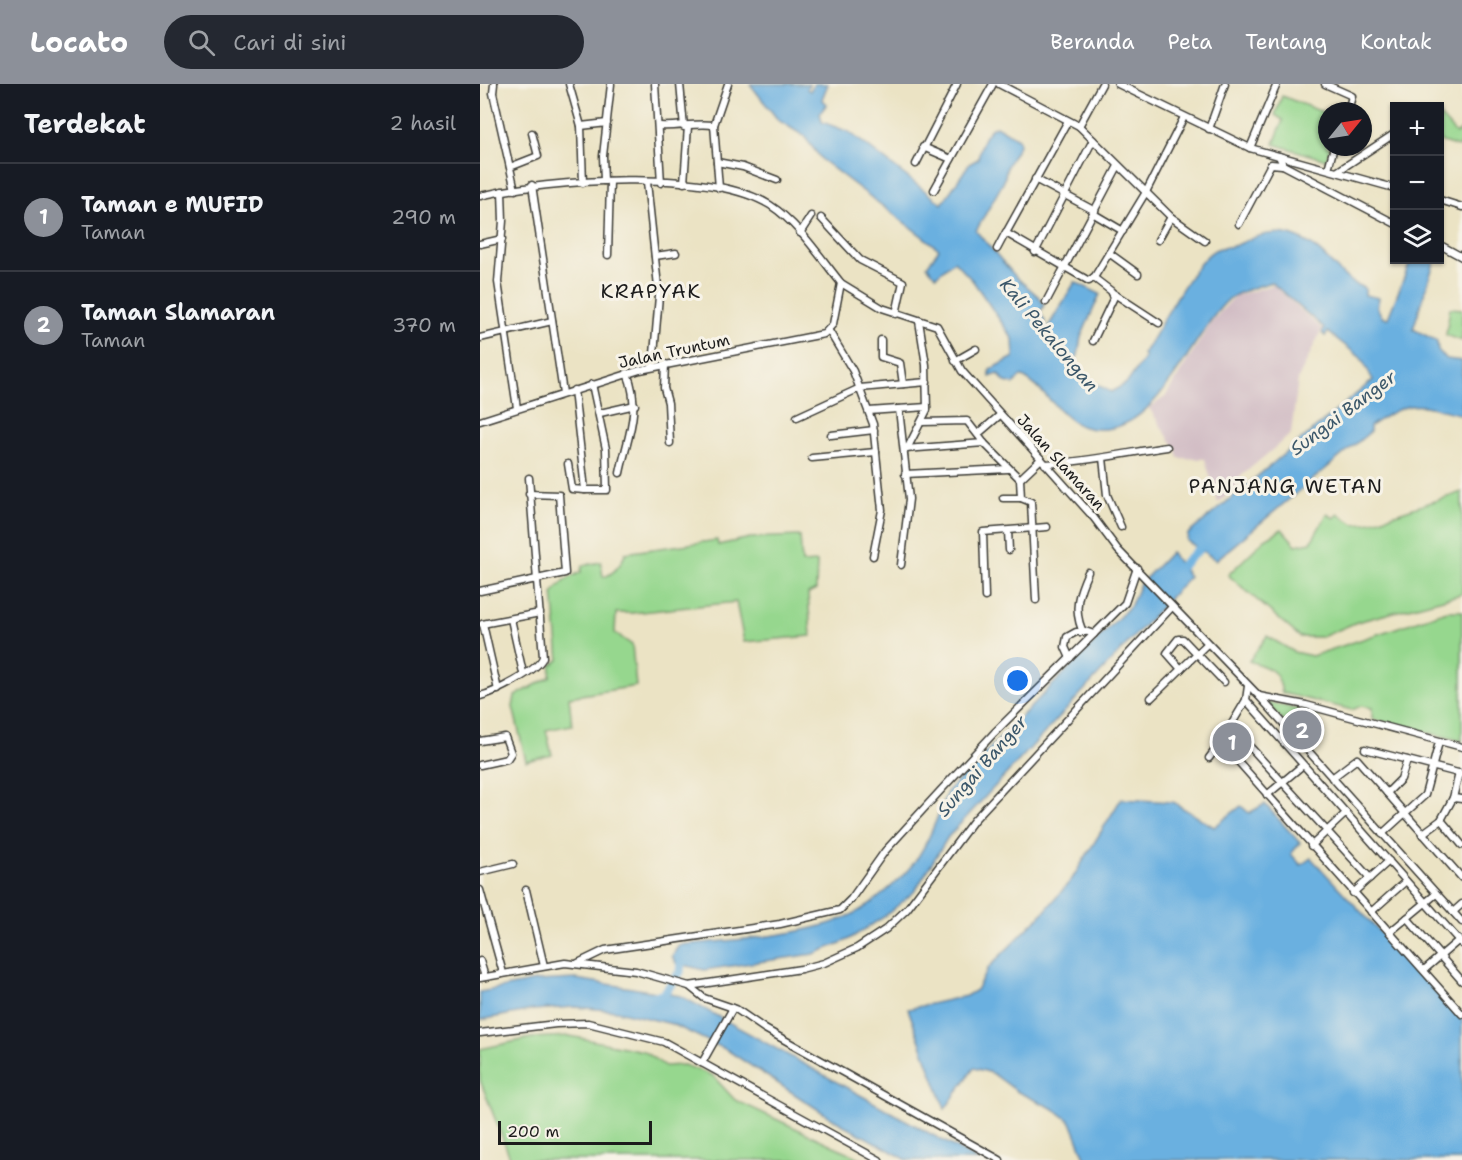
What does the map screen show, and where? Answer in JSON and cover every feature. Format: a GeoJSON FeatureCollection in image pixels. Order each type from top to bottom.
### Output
{"type":"FeatureCollection","features":[{"type":"Feature","properties":{"kind":"street"},"geometry":{"type":"LineString","coordinates":[[494,84],[493,93],[515,190]]}},
{"type":"Feature","properties":{"kind":"street"},"geometry":{"type":"LineString","coordinates":[[569,84],[581,126],[583,183]]}},
{"type":"Feature","properties":{"kind":"street"},"geometry":{"type":"LineString","coordinates":[[608,255],[607,181],[603,156],[611,84]]}},
{"type":"Feature","properties":{"kind":"street"},"geometry":{"type":"LineString","coordinates":[[656,84],[661,183]]}},
{"type":"Feature","properties":{"kind":"street"},"geometry":{"type":"LineString","coordinates":[[680,84],[686,126],[684,183]]}},
{"type":"Feature","properties":{"kind":"street"},"geometry":{"type":"LineString","coordinates":[[719,188],[714,125],[728,84]]}},
{"type":"Feature","properties":{"kind":"street"},"geometry":{"type":"LineString","coordinates":[[916,164],[957,84]]}},
{"type":"Feature","properties":{"kind":"street"},"geometry":{"type":"LineString","coordinates":[[934,190],[993,84]]}},
{"type":"Feature","properties":{"kind":"street"},"geometry":{"type":"LineString","coordinates":[[999,84],[1079,126],[1171,217],[1205,241]]}},
{"type":"Feature","properties":{"kind":"street"},"geometry":{"type":"LineString","coordinates":[[1079,126],[1102,84]]}},
{"type":"Feature","properties":{"kind":"street"},"geometry":{"type":"LineString","coordinates":[[1118,84],[1250,148],[1390,187]]}},
{"type":"Feature","properties":{"kind":"street"},"geometry":{"type":"LineString","coordinates":[[1209,129],[1225,84]]}},
{"type":"Feature","properties":{"kind":"street"},"geometry":{"type":"LineString","coordinates":[[1250,148],[1277,84]]}},
{"type":"Feature","properties":{"kind":"street"},"geometry":{"type":"LineString","coordinates":[[1325,84],[1352,96],[1350,102]]}},
{"type":"Feature","properties":{"kind":"street"},"geometry":{"type":"LineString","coordinates":[[1006,232],[1008,236],[1035,252],[1089,281],[1094,278],[1146,192],[1184,117]]}},
{"type":"Feature","properties":{"kind":"street"},"geometry":{"type":"LineString","coordinates":[[996,249],[1068,121]]}},
{"type":"Feature","properties":{"kind":"street"},"geometry":{"type":"LineString","coordinates":[[581,126],[607,123]]}},
{"type":"Feature","properties":{"kind":"street"},"geometry":{"type":"LineString","coordinates":[[659,126],[686,126],[692,123],[714,125]]}},
{"type":"Feature","properties":{"kind":"street"},"geometry":{"type":"LineString","coordinates":[[510,167],[538,156],[532,133]]}},
{"type":"Feature","properties":{"kind":"street"},"geometry":{"type":"LineString","coordinates":[[1338,171],[1390,137]]}},
{"type":"Feature","properties":{"kind":"street"},"geometry":{"type":"LineString","coordinates":[[1035,252],[1093,140]]}},
{"type":"Feature","properties":{"kind":"street"},"geometry":{"type":"LineString","coordinates":[[923,147],[951,159]]}},
{"type":"Feature","properties":{"kind":"street"},"geometry":{"type":"LineString","coordinates":[[1279,156],[1283,165]]}},
{"type":"Feature","properties":{"kind":"street"},"geometry":{"type":"LineString","coordinates":[[1328,169],[1332,156]]}},
{"type":"Feature","properties":{"kind":"street"},"geometry":{"type":"LineString","coordinates":[[717,162],[742,167],[777,180]]}},
{"type":"Feature","properties":{"kind":"street"},"geometry":{"type":"LineString","coordinates":[[1239,224],[1271,164],[1276,162],[1390,220]]}},
{"type":"Feature","properties":{"kind":"street"},"geometry":{"type":"LineString","coordinates":[[1046,302],[1118,166]]}},
{"type":"Feature","properties":{"kind":"street"},"geometry":{"type":"LineString","coordinates":[[1035,179],[1095,212],[1123,231]]}},
{"type":"Feature","properties":{"kind":"street","name":"Jalan Slamaran"},"geometry":{"type":"LineString","coordinates":[[480,195],[532,185],[607,181],[684,183],[719,188],[753,197],[770,205],[800,233],[841,283],[868,301],[896,314],[935,324],[941,330],[956,361],[1000,415],[1094,518],[1118,550],[1258,695],[1462,922]]}},
{"type":"Feature","properties":{"kind":"street"},"geometry":{"type":"LineString","coordinates":[[647,182],[659,296],[653,366]]}},
{"type":"Feature","properties":{"kind":"street"},"geometry":{"type":"LineString","coordinates":[[532,185],[563,393]]}},
{"type":"Feature","properties":{"kind":"street"},"geometry":{"type":"LineString","coordinates":[[502,191],[502,239],[498,282],[517,408]]}},
{"type":"Feature","properties":{"kind":"street"},"geometry":{"type":"LineString","coordinates":[[1444,201],[1462,207]]}},
{"type":"Feature","properties":{"kind":"street"},"geometry":{"type":"LineString","coordinates":[[800,233],[811,216]]}},
{"type":"Feature","properties":{"kind":"street"},"geometry":{"type":"LineString","coordinates":[[1158,240],[1171,217]]}},
{"type":"Feature","properties":{"kind":"street"},"geometry":{"type":"LineString","coordinates":[[821,218],[860,260],[903,282],[896,314]]}},
{"type":"Feature","properties":{"kind":"street"},"geometry":{"type":"LineString","coordinates":[[480,244],[502,239]]}},
{"type":"Feature","properties":{"kind":"street"},"geometry":{"type":"LineString","coordinates":[[1444,247],[1462,257]]}},
{"type":"Feature","properties":{"kind":"street"},"geometry":{"type":"LineString","coordinates":[[1109,253],[1138,274]]}},
{"type":"Feature","properties":{"kind":"street"},"geometry":{"type":"LineString","coordinates":[[655,256],[676,254]]}},
{"type":"Feature","properties":{"kind":"street"},"geometry":{"type":"LineString","coordinates":[[1094,278],[1159,323]]}},
{"type":"Feature","properties":{"kind":"street"},"geometry":{"type":"LineString","coordinates":[[841,283],[829,331],[843,351],[860,388],[874,430],[882,510],[873,556]]}},
{"type":"Feature","properties":{"kind":"street"},"geometry":{"type":"LineString","coordinates":[[1093,341],[1114,299],[1113,292]]}},
{"type":"Feature","properties":{"kind":"street"},"geometry":{"type":"LineString","coordinates":[[480,338],[552,321]]}},
{"type":"Feature","properties":{"kind":"street"},"geometry":{"type":"LineString","coordinates":[[905,449],[922,422],[927,407],[927,381],[919,321]]}},
{"type":"Feature","properties":{"kind":"street","name":"Jalan Truntum"},"geometry":{"type":"LineString","coordinates":[[480,421],[653,366],[801,340],[829,331]]}},
{"type":"Feature","properties":{"kind":"street"},"geometry":{"type":"LineString","coordinates":[[881,340],[880,357],[900,363],[903,384]]}},
{"type":"Feature","properties":{"kind":"street"},"geometry":{"type":"LineString","coordinates":[[956,361],[976,349]]}},
{"type":"Feature","properties":{"kind":"street"},"geometry":{"type":"LineString","coordinates":[[665,364],[664,388],[668,403],[670,443]]}},
{"type":"Feature","properties":{"kind":"street"},"geometry":{"type":"LineString","coordinates":[[620,473],[634,421],[635,405],[627,373]]}},
{"type":"Feature","properties":{"kind":"street"},"geometry":{"type":"LineString","coordinates":[[797,417],[860,388],[927,381]]}},
{"type":"Feature","properties":{"kind":"street"},"geometry":{"type":"LineString","coordinates":[[568,464],[572,489],[608,489],[606,449],[592,384]]}},
{"type":"Feature","properties":{"kind":"street"},"geometry":{"type":"LineString","coordinates":[[574,390],[585,490]]}},
{"type":"Feature","properties":{"kind":"street"},"geometry":{"type":"LineString","coordinates":[[600,413],[635,405]]}},
{"type":"Feature","properties":{"kind":"street"},"geometry":{"type":"LineString","coordinates":[[869,411],[927,407]]}},
{"type":"Feature","properties":{"kind":"street"},"geometry":{"type":"LineString","coordinates":[[899,409],[905,449],[909,507],[901,566]]}},
{"type":"Feature","properties":{"kind":"street"},"geometry":{"type":"LineString","coordinates":[[978,434],[1000,415]]}},
{"type":"Feature","properties":{"kind":"street"},"geometry":{"type":"LineString","coordinates":[[922,422],[966,420],[984,443],[1020,479],[1021,498]]}},
{"type":"Feature","properties":{"kind":"street"},"geometry":{"type":"LineString","coordinates":[[831,435],[874,430]]}},
{"type":"Feature","properties":{"kind":"street"},"geometry":{"type":"LineString","coordinates":[[905,449],[984,443]]}},
{"type":"Feature","properties":{"kind":"street"},"geometry":{"type":"LineString","coordinates":[[1020,479],[1043,462],[1078,463],[1167,447]]}},
{"type":"Feature","properties":{"kind":"street"},"geometry":{"type":"LineString","coordinates":[[812,458],[876,452]]}},
{"type":"Feature","properties":{"kind":"street"},"geometry":{"type":"LineString","coordinates":[[1102,458],[1107,495],[1121,527]]}},
{"type":"Feature","properties":{"kind":"street"},"geometry":{"type":"LineString","coordinates":[[905,474],[1008,469]]}},
{"type":"Feature","properties":{"kind":"street"},"geometry":{"type":"LineString","coordinates":[[480,696],[498,690],[539,664],[543,657],[529,478]]}},
{"type":"Feature","properties":{"kind":"street"},"geometry":{"type":"LineString","coordinates":[[480,591],[565,573],[558,493],[530,494]]}},
{"type":"Feature","properties":{"kind":"street"},"geometry":{"type":"LineString","coordinates":[[1003,498],[1021,498],[1032,502],[1036,600]]}},
{"type":"Feature","properties":{"kind":"street"},"geometry":{"type":"LineString","coordinates":[[985,597],[982,534],[1047,527]]}},
{"type":"Feature","properties":{"kind":"street"},"geometry":{"type":"LineString","coordinates":[[1008,531],[1009,550]]}},
{"type":"Feature","properties":{"kind":"street"},"geometry":{"type":"LineString","coordinates":[[577,964],[605,951],[780,924],[840,910],[851,899],[885,851],[994,733],[1125,603],[1139,571]]}},
{"type":"Feature","properties":{"kind":"street"},"geometry":{"type":"LineString","coordinates":[[1085,632],[1080,625],[1077,598],[1088,572]]}},
{"type":"Feature","properties":{"kind":"street"},"geometry":{"type":"LineString","coordinates":[[686,986],[824,963],[856,948],[886,929],[918,895],[940,861],[974,820],[1170,605]]}},
{"type":"Feature","properties":{"kind":"street"},"geometry":{"type":"LineString","coordinates":[[498,690],[482,624],[540,613]]}},
{"type":"Feature","properties":{"kind":"street"},"geometry":{"type":"LineString","coordinates":[[511,619],[523,673]]}},
{"type":"Feature","properties":{"kind":"street"},"geometry":{"type":"LineString","coordinates":[[1070,658],[1065,646],[1067,637],[1076,632],[1094,634]]}},
{"type":"Feature","properties":{"kind":"street"},"geometry":{"type":"LineString","coordinates":[[1181,669],[1167,653],[1173,644],[1183,639],[1224,682]]}},
{"type":"Feature","properties":{"kind":"street"},"geometry":{"type":"LineString","coordinates":[[1151,698],[1207,644]]}},
{"type":"Feature","properties":{"kind":"street"},"geometry":{"type":"LineString","coordinates":[[1209,758],[1232,727],[1246,700],[1248,686]]}},
{"type":"Feature","properties":{"kind":"street"},"geometry":{"type":"LineString","coordinates":[[1258,695],[1306,705],[1462,747]]}},
{"type":"Feature","properties":{"kind":"street"},"geometry":{"type":"LineString","coordinates":[[1246,700],[1460,942],[1424,970]]}},
{"type":"Feature","properties":{"kind":"street"},"geometry":{"type":"LineString","coordinates":[[1232,727],[1371,878]]}},
{"type":"Feature","properties":{"kind":"street"},"geometry":{"type":"LineString","coordinates":[[480,741],[505,736],[511,753],[507,759],[480,765]]}},
{"type":"Feature","properties":{"kind":"street"},"geometry":{"type":"LineString","coordinates":[[1221,742],[1462,1014]]}},
{"type":"Feature","properties":{"kind":"street"},"geometry":{"type":"LineString","coordinates":[[1382,834],[1425,795],[1439,742]]}},
{"type":"Feature","properties":{"kind":"street"},"geometry":{"type":"LineString","coordinates":[[1365,749],[1461,773],[1453,798],[1441,820],[1422,834]]}},
{"type":"Feature","properties":{"kind":"street"},"geometry":{"type":"LineString","coordinates":[[1332,778],[1356,758],[1462,878]]}},
{"type":"Feature","properties":{"kind":"street"},"geometry":{"type":"LineString","coordinates":[[1387,793],[1401,779],[1407,760]]}},
{"type":"Feature","properties":{"kind":"street"},"geometry":{"type":"LineString","coordinates":[[1267,795],[1303,765]]}},
{"type":"Feature","properties":{"kind":"street"},"geometry":{"type":"LineString","coordinates":[[1453,798],[1462,799]]}},
{"type":"Feature","properties":{"kind":"street"},"geometry":{"type":"LineString","coordinates":[[1311,846],[1346,813]]}},
{"type":"Feature","properties":{"kind":"street"},"geometry":{"type":"LineString","coordinates":[[1441,820],[1462,845]]}},
{"type":"Feature","properties":{"kind":"street"},"geometry":{"type":"LineString","coordinates":[[1353,893],[1389,861]]}},
{"type":"Feature","properties":{"kind":"street"},"geometry":{"type":"LineString","coordinates":[[480,872],[513,864]]}},
{"type":"Feature","properties":{"kind":"street"},"geometry":{"type":"LineString","coordinates":[[1371,912],[1406,880]]}},
{"type":"Feature","properties":{"kind":"street"},"geometry":{"type":"LineString","coordinates":[[480,890],[503,973]]}},
{"type":"Feature","properties":{"kind":"street"},"geometry":{"type":"LineString","coordinates":[[526,890],[544,966]]}},
{"type":"Feature","properties":{"kind":"street"},"geometry":{"type":"LineString","coordinates":[[1390,932],[1436,894]]}},
{"type":"Feature","properties":{"kind":"street"},"geometry":{"type":"LineString","coordinates":[[1453,912],[1462,904]]}},
{"type":"Feature","properties":{"kind":"street"},"geometry":{"type":"LineString","coordinates":[[1407,918],[1462,981]]}},
{"type":"Feature","properties":{"kind":"street"},"geometry":{"type":"LineString","coordinates":[[480,961],[482,978],[544,966],[577,964],[636,971],[686,986],[704,998],[733,1009],[1000,1160]]}},
{"type":"Feature","properties":{"kind":"street"},"geometry":{"type":"LineString","coordinates":[[703,1062],[733,1009]]}},
{"type":"Feature","properties":{"kind":"street"},"geometry":{"type":"LineString","coordinates":[[480,1033],[556,1024],[588,1023],[664,1042],[879,1160]]}},
{"type":"Feature","properties":{"kind":"shaded area"},"geometry":{"type":"Polygon","coordinates":[[[1273,285],[1322,329],[1298,379],[1291,434],[1235,481],[1239,485],[1218,503],[1205,459],[1178,458],[1176,449],[1149,408],[1165,397],[1212,321],[1235,296],[1273,285]]]}},
{"type":"Feature","properties":{"kind":"green space"},"geometry":{"type":"Polygon","coordinates":[[[1282,96],[1318,110],[1318,156],[1327,156],[1326,160],[1274,144],[1283,120],[1275,115],[1282,96]]]}},
{"type":"Feature","properties":{"kind":"green space"},"geometry":{"type":"Polygon","coordinates":[[[1444,120],[1456,134],[1462,129],[1462,142],[1458,147],[1444,142],[1444,120]]]}},
{"type":"Feature","properties":{"kind":"green space"},"geometry":{"type":"Polygon","coordinates":[[[1450,308],[1462,309],[1462,341],[1446,335],[1450,308]]]}},
{"type":"Feature","properties":{"kind":"green space"},"geometry":{"type":"Polygon","coordinates":[[[1462,492],[1462,594],[1357,622],[1322,637],[1300,637],[1228,575],[1265,539],[1282,529],[1296,545],[1311,542],[1327,514],[1334,518],[1339,514],[1354,524],[1368,523],[1462,492]]]}},
{"type":"Feature","properties":{"kind":"green space"},"geometry":{"type":"Polygon","coordinates":[[[800,536],[802,563],[817,562],[816,590],[808,594],[811,636],[744,642],[736,602],[616,613],[615,633],[632,645],[636,686],[569,697],[572,725],[546,730],[552,755],[526,761],[513,707],[515,696],[550,677],[551,665],[559,660],[553,592],[565,580],[581,572],[582,566],[601,562],[603,577],[617,568],[625,553],[717,540],[718,545],[750,538],[800,536]]]}},
{"type":"Feature","properties":{"kind":"green space"},"geometry":{"type":"Polygon","coordinates":[[[1447,611],[1462,611],[1462,741],[1372,719],[1372,708],[1361,706],[1352,710],[1282,693],[1276,674],[1249,661],[1267,636],[1294,652],[1312,656],[1447,611]]]}},
{"type":"Feature","properties":{"kind":"green space"},"geometry":{"type":"Polygon","coordinates":[[[1266,702],[1319,714],[1306,746],[1266,702]]]}},
{"type":"Feature","properties":{"kind":"green space"},"geometry":{"type":"Polygon","coordinates":[[[570,1036],[643,1051],[665,1066],[684,1065],[712,1075],[735,1100],[864,1160],[511,1160],[480,1080],[480,1049],[531,1038],[570,1036]]]}},
{"type":"Feature","properties":{"kind":"water","name":"Kali Pekalongan"},"geometry":{"type":"Polygon","coordinates":[[[750,84],[809,84],[807,89],[810,91],[814,84],[828,84],[822,99],[827,104],[820,113],[822,122],[849,132],[942,204],[969,164],[978,159],[983,140],[988,132],[996,126],[1018,139],[1019,145],[1007,166],[1004,181],[976,231],[1016,277],[1039,297],[1044,305],[1040,312],[1045,321],[1043,330],[1045,332],[1075,282],[1100,294],[1081,337],[1078,355],[1069,370],[1111,392],[1127,383],[1145,357],[1143,354],[1177,296],[1198,266],[1217,249],[1234,246],[1265,234],[1274,233],[1299,238],[1316,248],[1342,274],[1365,288],[1365,295],[1379,298],[1377,307],[1382,317],[1388,318],[1409,264],[1434,264],[1413,329],[1437,341],[1438,351],[1447,359],[1462,361],[1462,415],[1414,406],[1405,407],[1384,417],[1370,426],[1370,432],[1216,560],[1187,541],[1188,534],[1373,380],[1361,358],[1328,332],[1325,336],[1322,333],[1324,328],[1271,282],[1229,299],[1214,316],[1151,405],[1131,420],[1109,429],[1084,427],[1068,418],[1021,376],[1014,384],[1005,382],[998,374],[990,377],[990,370],[1014,357],[1013,339],[973,281],[954,261],[936,276],[927,266],[939,249],[822,160],[804,136],[778,120],[750,84]]]}},
{"type":"Feature","properties":{"kind":"water"},"geometry":{"type":"Polygon","coordinates":[[[1171,552],[1189,577],[948,837],[915,891],[884,917],[848,940],[814,954],[704,970],[676,963],[672,956],[679,945],[806,930],[851,915],[886,891],[908,870],[921,853],[947,792],[1131,605],[1140,584],[1171,552]]]}},
{"type":"Feature","properties":{"kind":"water"},"geometry":{"type":"Polygon","coordinates":[[[1121,799],[1173,802],[1214,827],[1241,806],[1249,813],[1265,804],[1300,843],[1291,854],[1301,865],[1311,858],[1462,1020],[1462,1160],[1086,1160],[1071,1122],[1054,1109],[1018,1092],[992,1073],[974,1068],[945,1109],[908,1009],[966,996],[976,990],[989,967],[1045,911],[1072,879],[1121,799]]]}},
{"type":"Feature","properties":{"kind":"water"},"geometry":{"type":"Polygon","coordinates":[[[576,979],[681,996],[978,1160],[907,1160],[831,1118],[727,1050],[672,1024],[617,1011],[575,1007],[533,1010],[480,1020],[480,992],[536,981],[576,979]]]}},
{"type":"Feature","properties":{"kind":"waterway","name":"Sungai Banger"},"geometry":{"type":"LineString","coordinates":[[1174,573],[1205,543]]}},
{"type":"Feature","properties":{"kind":"waterway","name":"Sungai Banger"},"geometry":{"type":"LineString","coordinates":[[654,996],[663,995],[680,972],[681,962],[689,960]]}},
{"type":"Feature","properties":{"kind":"place","name":"Taman Slamaran"},"geometry":{"type":"Point","coordinates":[1302,730]}},
{"type":"Feature","properties":{"kind":"place","name":"Taman e MUFID"},"geometry":{"type":"Point","coordinates":[1232,742]}},
{"type":"Feature","properties":{"kind":"district","name":"KRAPYAK"},"geometry":{"type":"Point","coordinates":[651,291]}},
{"type":"Feature","properties":{"kind":"district","name":"PANJANG WETAN"},"geometry":{"type":"Point","coordinates":[1286,486]}}]}
